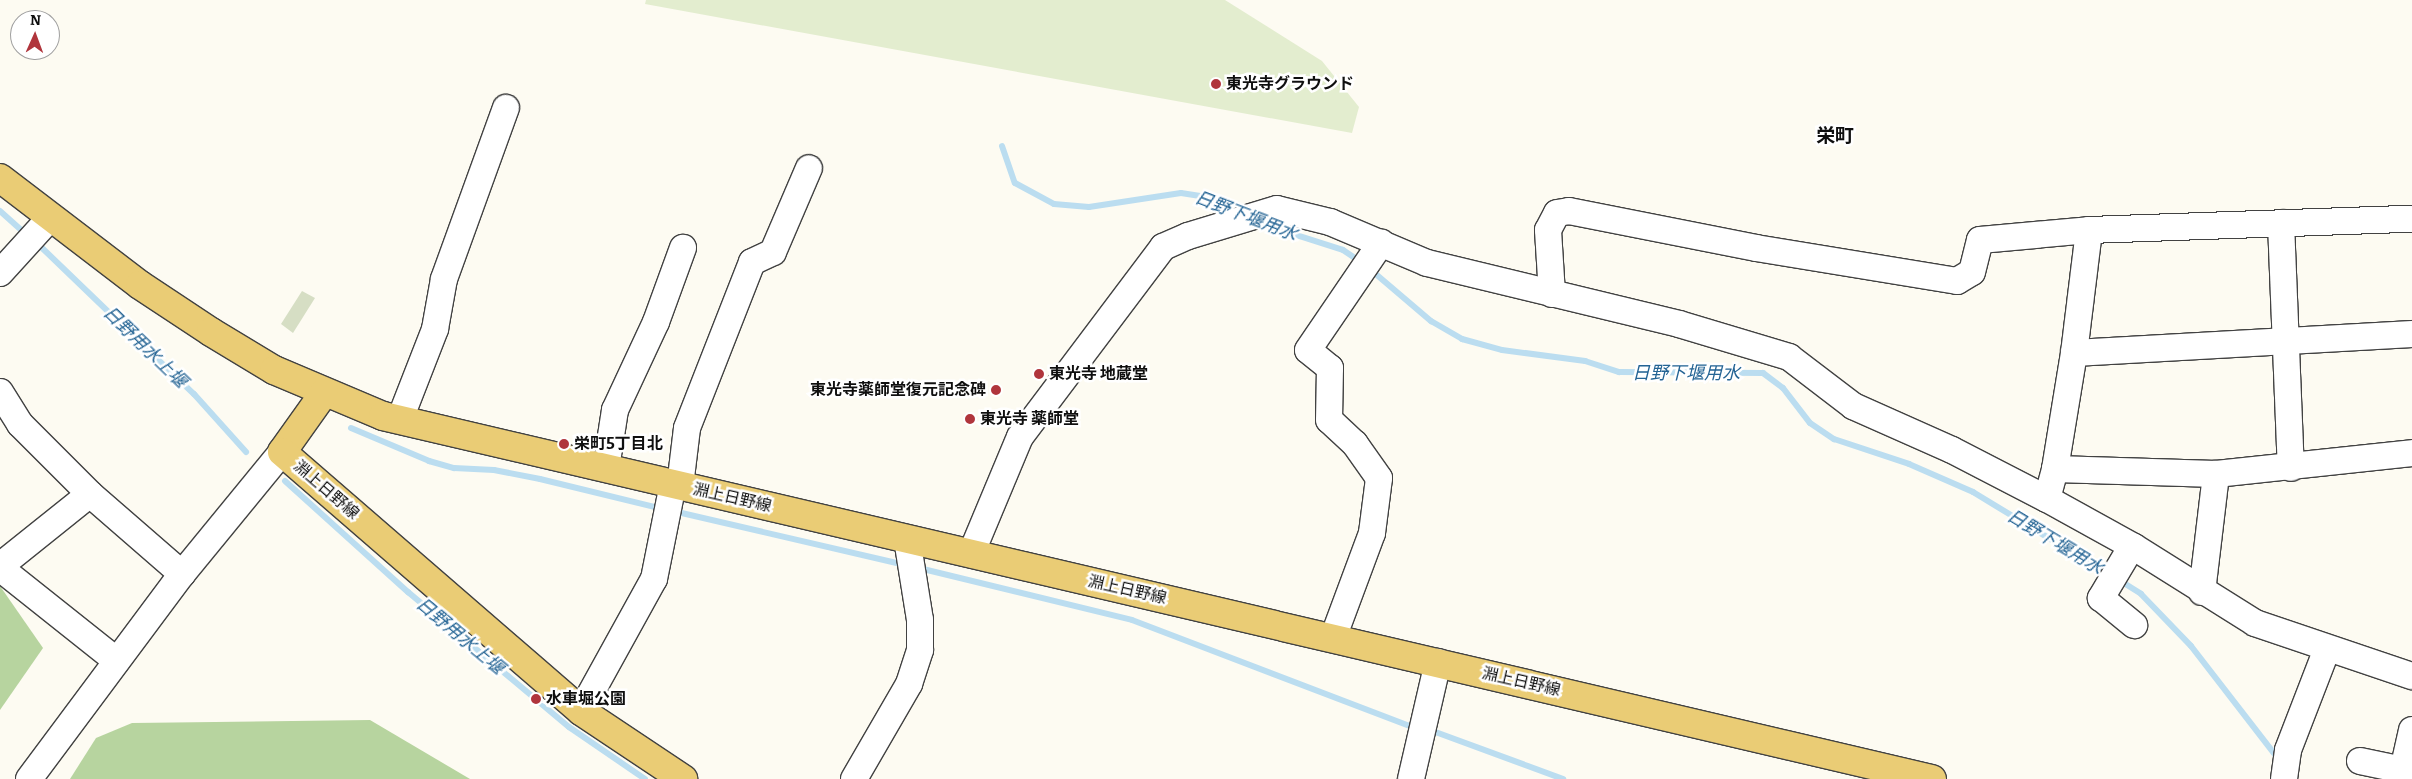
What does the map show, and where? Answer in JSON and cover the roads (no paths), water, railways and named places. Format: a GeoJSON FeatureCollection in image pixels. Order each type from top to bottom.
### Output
{"type":"FeatureCollection","features":[{"type":"Feature","properties":{"kind":"main road","name":"淵上日野線"},"geometry":{"type":"LineString","coordinates":[[0,178],[140,285],[211,332],[274,370],[324,393],[400,419],[908,540],[1438,662],[1932,779]]}},
{"type":"Feature","properties":{"kind":"main road","name":"淵上日野線"},"geometry":{"type":"LineString","coordinates":[[324,393],[282,452],[580,711],[683,779]]}},
{"type":"Feature","properties":{"kind":"street"},"geometry":{"type":"LineString","coordinates":[[400,419],[435,330],[444,279],[506,108]]}},
{"type":"Feature","properties":{"kind":"street"},"geometry":{"type":"LineString","coordinates":[[580,711],[654,578],[676,485],[687,428],[752,262],[773,252],[809,168]]}},
{"type":"Feature","properties":{"kind":"street"},"geometry":{"type":"LineString","coordinates":[[971,554],[1020,437],[1164,248],[1235,220],[1276,209],[1330,222],[1371,260],[1427,263],[1679,324],[1789,357],[1853,406],[1952,450],[2047,499],[2132,546],[2202,592],[2255,623],[2327,649],[2412,676]]}},
{"type":"Feature","properties":{"kind":"street"},"geometry":{"type":"LineString","coordinates":[[1552,294],[1548,230],[1557,213],[1569,211],[1756,248],[1957,281],[1972,272],[1980,240],[2089,230],[2412,219]]}},
{"type":"Feature","properties":{"kind":"street"},"geometry":{"type":"LineString","coordinates":[[0,273],[50,218]]}},
{"type":"Feature","properties":{"kind":"street"},"geometry":{"type":"LineString","coordinates":[[2281,223],[2291,468]]}},
{"type":"Feature","properties":{"kind":"street"},"geometry":{"type":"LineString","coordinates":[[2047,499],[2055,469],[2074,353],[2089,230]]}},
{"type":"Feature","properties":{"kind":"street"},"geometry":{"type":"LineString","coordinates":[[606,468],[615,410],[656,322],[683,248]]}},
{"type":"Feature","properties":{"kind":"street"},"geometry":{"type":"LineString","coordinates":[[1332,638],[1372,533],[1379,478],[1355,444],[1329,420],[1330,368],[1308,350],[1371,260]]}},
{"type":"Feature","properties":{"kind":"street"},"geometry":{"type":"LineString","coordinates":[[2074,353],[2412,334]]}},
{"type":"Feature","properties":{"kind":"street"},"geometry":{"type":"LineString","coordinates":[[0,392],[20,424],[90,494],[182,574]]}},
{"type":"Feature","properties":{"kind":"street"},"geometry":{"type":"LineString","coordinates":[[30,779],[182,574],[282,452]]}},
{"type":"Feature","properties":{"kind":"street"},"geometry":{"type":"LineString","coordinates":[[2055,469],[2216,474],[2291,468],[2412,453]]}},
{"type":"Feature","properties":{"kind":"street"},"geometry":{"type":"LineString","coordinates":[[2202,592],[2216,474]]}},
{"type":"Feature","properties":{"kind":"street"},"geometry":{"type":"LineString","coordinates":[[90,494],[0,567],[117,660]]}},
{"type":"Feature","properties":{"kind":"street"},"geometry":{"type":"LineString","coordinates":[[854,779],[909,684],[920,650],[920,620],[908,540]]}},
{"type":"Feature","properties":{"kind":"street"},"geometry":{"type":"LineString","coordinates":[[2132,546],[2101,598],[2134,624]]}},
{"type":"Feature","properties":{"kind":"street"},"geometry":{"type":"LineString","coordinates":[[2285,767],[2327,649]]}},
{"type":"Feature","properties":{"kind":"street"},"geometry":{"type":"LineString","coordinates":[[1411,779],[1438,662]]}},
{"type":"Feature","properties":{"kind":"street"},"geometry":{"type":"LineString","coordinates":[[2360,761],[2404,770],[2412,730]]}},
{"type":"Feature","properties":{"kind":"waterway","name":"日野下堰用水"},"geometry":{"type":"LineString","coordinates":[[1002,146],[1015,183],[1054,204],[1089,207],[1181,193],[1207,197],[1236,212]]}},
{"type":"Feature","properties":{"kind":"waterway","name":"日野用水上堰"},"geometry":{"type":"LineString","coordinates":[[0,211],[27,235]]}},
{"type":"Feature","properties":{"kind":"waterway","name":"日野下堰用水"},"geometry":{"type":"LineString","coordinates":[[1259,223],[1343,250],[1361,262]]}},
{"type":"Feature","properties":{"kind":"waterway","name":"日野用水上堰"},"geometry":{"type":"LineString","coordinates":[[40,246],[194,394],[246,452]]}},
{"type":"Feature","properties":{"kind":"waterway","name":"日野下堰用水"},"geometry":{"type":"LineString","coordinates":[[1371,270],[1431,321],[1462,339],[1502,350],[1585,361],[1619,372],[1763,373],[1783,388],[1810,423],[1834,439],[1909,464],[1973,492],[2108,574]]}},
{"type":"Feature","properties":{"kind":"waterway"},"geometry":{"type":"LineString","coordinates":[[351,428],[429,461],[454,468],[494,470],[540,479],[663,509]]}},
{"type":"Feature","properties":{"kind":"waterway","name":"日野用水上堰"},"geometry":{"type":"LineString","coordinates":[[285,481],[408,592],[569,727],[645,779]]}},
{"type":"Feature","properties":{"kind":"waterway"},"geometry":{"type":"LineString","coordinates":[[673,511],[901,564]]}},
{"type":"Feature","properties":{"kind":"waterway"},"geometry":{"type":"LineString","coordinates":[[923,569],[1132,620],[1412,727]]}},
{"type":"Feature","properties":{"kind":"waterway","name":"日野下堰用水"},"geometry":{"type":"LineString","coordinates":[[2119,580],[2141,594],[2191,646],[2279,760]]}},
{"type":"Feature","properties":{"kind":"waterway"},"geometry":{"type":"LineString","coordinates":[[1430,730],[1563,779]]}},
{"type":"Feature","properties":{"kind":"place","name":"東光寺グラウンド"},"geometry":{"type":"Point","coordinates":[1216,84]}},
{"type":"Feature","properties":{"kind":"place","name":"東光寺 地蔵堂"},"geometry":{"type":"Point","coordinates":[1039,374]}},
{"type":"Feature","properties":{"kind":"place","name":"東光寺薬師堂復元記念碑"},"geometry":{"type":"Point","coordinates":[996,390]}},
{"type":"Feature","properties":{"kind":"place","name":"東光寺 薬師堂"},"geometry":{"type":"Point","coordinates":[970,419]}},
{"type":"Feature","properties":{"kind":"place","name":"栄町5丁目北"},"geometry":{"type":"Point","coordinates":[564,444]}},
{"type":"Feature","properties":{"kind":"place","name":"水車堀公園"},"geometry":{"type":"Point","coordinates":[536,699]}},
{"type":"Feature","properties":{"kind":"district","name":"栄町"},"geometry":{"type":"Point","coordinates":[1835,136]}}]}
